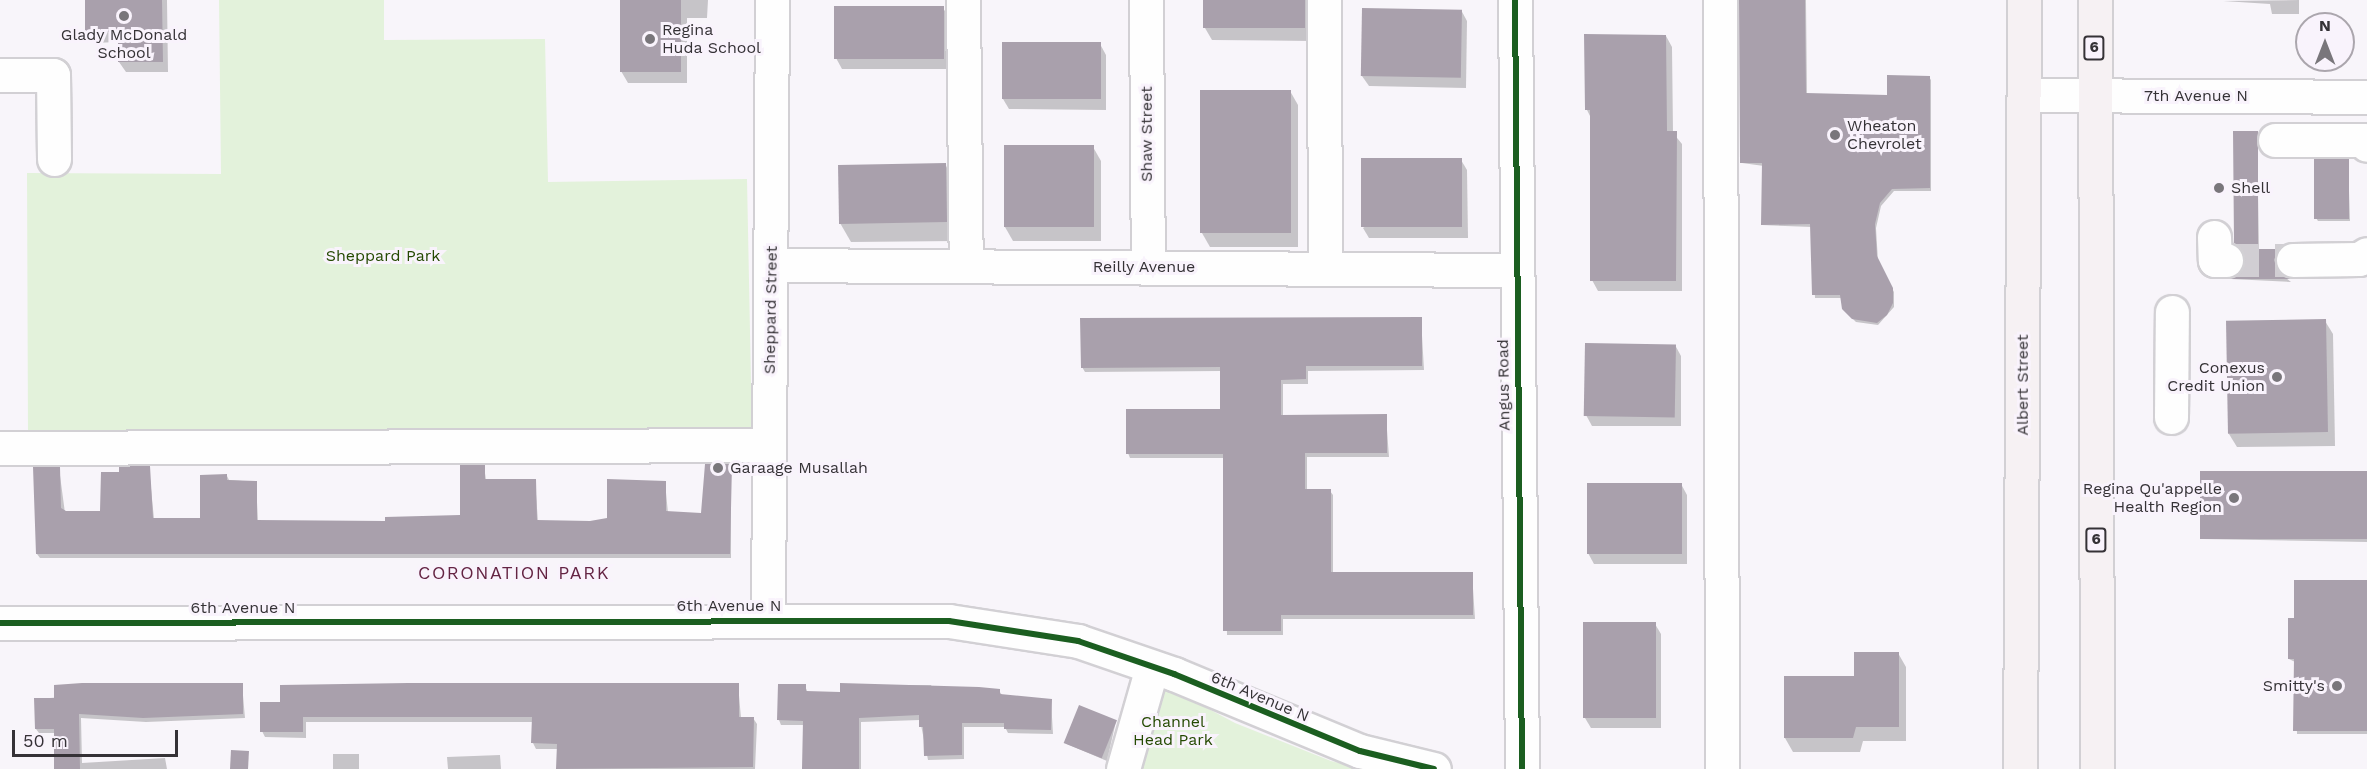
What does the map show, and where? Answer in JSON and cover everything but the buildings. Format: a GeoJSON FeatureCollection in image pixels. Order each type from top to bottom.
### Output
{"type":"FeatureCollection","features":[{"type":"Feature","properties":{"kind":"main road","name":"Albert Street"},"geometry":{"type":"LineString","coordinates":[[2020,769],[2024,0]]}},
{"type":"Feature","properties":{"kind":"main road","name":"6"},"geometry":{"type":"LineString","coordinates":[[2095,0],[2097,769]]}},
{"type":"Feature","properties":{"kind":"street","name":"Sheppard Street"},"geometry":{"type":"LineString","coordinates":[[768,619],[772,0]]}},
{"type":"Feature","properties":{"kind":"street"},"geometry":{"type":"LineString","coordinates":[[963,0],[966,266]]}},
{"type":"Feature","properties":{"kind":"street","name":"Shaw Street"},"geometry":{"type":"LineString","coordinates":[[1146,0],[1148,267]]}},
{"type":"Feature","properties":{"kind":"street"},"geometry":{"type":"LineString","coordinates":[[1324,0],[1325,269]]}},
{"type":"Feature","properties":{"kind":"street","name":"Angus Road"},"geometry":{"type":"LineString","coordinates":[[1515,0],[1522,769]]}},
{"type":"Feature","properties":{"kind":"street"},"geometry":{"type":"LineString","coordinates":[[1720,0],[1722,769]]}},
{"type":"Feature","properties":{"kind":"street"},"geometry":{"type":"LineString","coordinates":[[0,75],[53,75],[54,159]]}},
{"type":"Feature","properties":{"kind":"street","name":"7th Avenue N"},"geometry":{"type":"LineString","coordinates":[[2025,95],[2367,98]]}},
{"type":"Feature","properties":{"kind":"street"},"geometry":{"type":"LineString","coordinates":[[2274,140],[2363,140],[2367,145]]}},
{"type":"Feature","properties":{"kind":"street"},"geometry":{"type":"LineString","coordinates":[[2293,260],[2359,259],[2367,254]]}},
{"type":"Feature","properties":{"kind":"street","name":"Reilly Avenue"},"geometry":{"type":"LineString","coordinates":[[772,265],[1516,270]]}},
{"type":"Feature","properties":{"kind":"street"},"geometry":{"type":"LineString","coordinates":[[2171,417],[2172,312]]}},
{"type":"Feature","properties":{"kind":"street"},"geometry":{"type":"LineString","coordinates":[[0,448],[770,446]]}},
{"type":"Feature","properties":{"kind":"street","name":"6th Avenue N"},"geometry":{"type":"LineString","coordinates":[[0,623],[768,619],[949,621],[1078,640],[1152,667],[1360,751],[1434,769]]}},
{"type":"Feature","properties":{"kind":"street"},"geometry":{"type":"LineString","coordinates":[[1123,769],[1152,667]]}},
{"type":"Feature","properties":{"kind":"green space","name":"Sheppard Park"},"geometry":{"type":"Polygon","coordinates":[[[219,0],[384,0],[384,40],[545,39],[548,182],[747,179],[752,433],[28,436],[27,173],[221,174],[219,0]]]}},
{"type":"Feature","properties":{"kind":"green space","name":"Channel Head Park"},"geometry":{"type":"Polygon","coordinates":[[[1149,677],[1235,723],[1331,761],[1363,769],[1123,769],[1149,677]]]}},
{"type":"Feature","properties":{"kind":"tunnel"},"geometry":{"type":"LineString","coordinates":[[2226,260],[2293,260]]}},
{"type":"Feature","properties":{"kind":"cycle path"},"geometry":{"type":"LineString","coordinates":[[1515,0],[1522,769]]}},
{"type":"Feature","properties":{"kind":"cycle path"},"geometry":{"type":"LineString","coordinates":[[0,623],[949,621],[1078,641],[1174,674],[1360,751],[1434,769]]}},
{"type":"Feature","properties":{"kind":"place","name":"Glady McDonald School"},"geometry":{"type":"Point","coordinates":[124,16]}},
{"type":"Feature","properties":{"kind":"place","name":"Regina Huda School"},"geometry":{"type":"Point","coordinates":[650,39]}},
{"type":"Feature","properties":{"kind":"place","name":"Wheaton Chevrolet"},"geometry":{"type":"Point","coordinates":[1835,135]}},
{"type":"Feature","properties":{"kind":"place","name":"Shell"},"geometry":{"type":"Point","coordinates":[2219,188]}},
{"type":"Feature","properties":{"kind":"place","name":"Conexus Credit Union"},"geometry":{"type":"Point","coordinates":[2277,377]}},
{"type":"Feature","properties":{"kind":"place","name":"Garaage Musallah"},"geometry":{"type":"Point","coordinates":[718,468]}},
{"type":"Feature","properties":{"kind":"place","name":"Regina Qu'appelle Health Region"},"geometry":{"type":"Point","coordinates":[2234,498]}},
{"type":"Feature","properties":{"kind":"place","name":"Smitty's"},"geometry":{"type":"Point","coordinates":[2337,686]}},
{"type":"Feature","properties":{"kind":"district","name":"CORONATION PARK"},"geometry":{"type":"Point","coordinates":[514,573]}}]}
